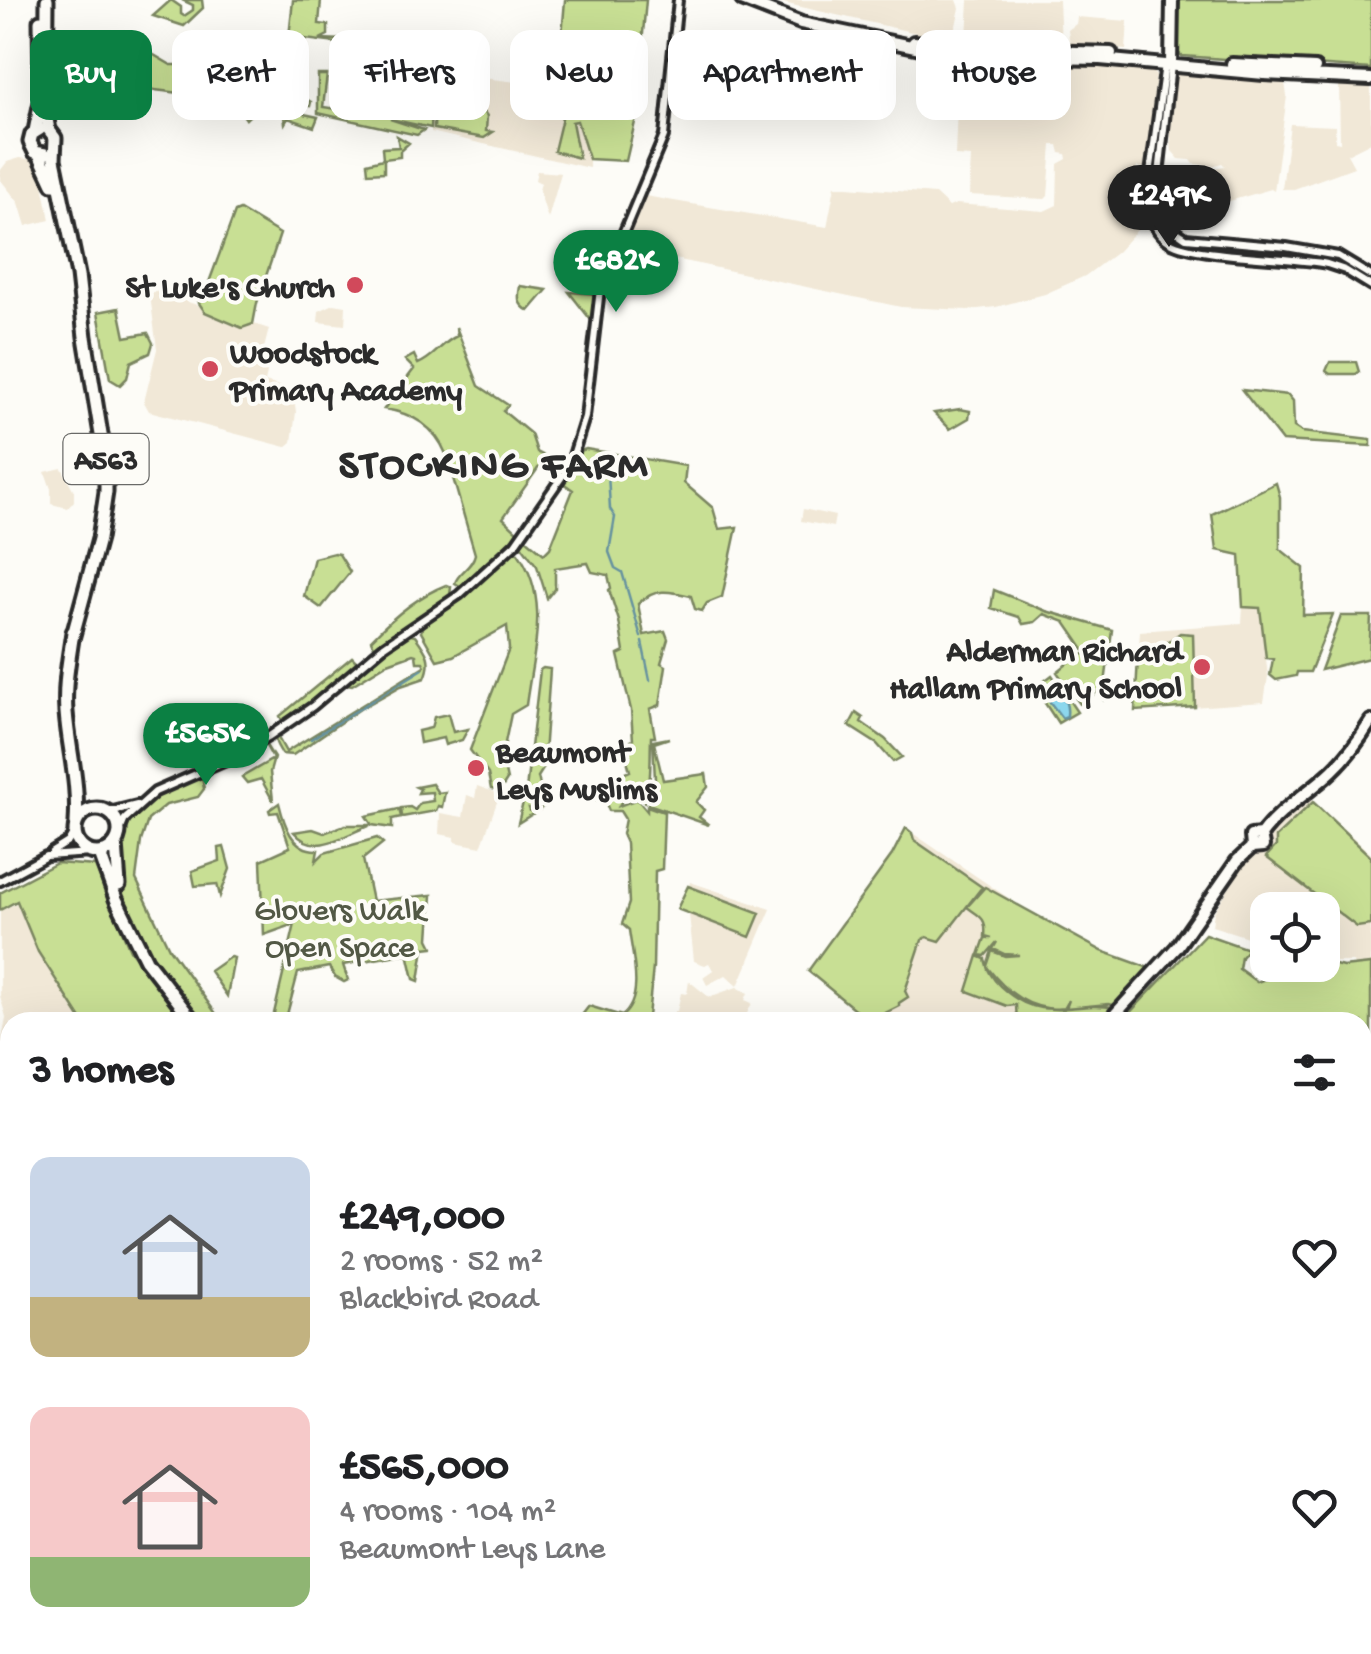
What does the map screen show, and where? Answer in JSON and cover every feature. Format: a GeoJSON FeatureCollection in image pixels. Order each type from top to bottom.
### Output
{"type":"FeatureCollection","features":[{"type":"Feature","properties":{"kind":"highway"},"geometry":{"type":"LineString","coordinates":[[44,0],[49,130],[55,138],[53,149],[39,154],[30,146],[30,137],[40,108],[44,0]]}},
{"type":"Feature","properties":{"kind":"highway"},"geometry":{"type":"LineString","coordinates":[[35,131],[49,130]]}},
{"type":"Feature","properties":{"kind":"highway","name":"A563"},"geometry":{"type":"LineString","coordinates":[[53,149],[78,275],[106,465],[104,510],[67,662],[66,697],[76,770],[76,826]]}},
{"type":"Feature","properties":{"kind":"highway","name":"A563"},"geometry":{"type":"LineString","coordinates":[[39,154],[52,180],[79,300]]}},
{"type":"Feature","properties":{"kind":"highway","name":"A563"},"geometry":{"type":"LineString","coordinates":[[76,770],[86,796],[104,811]]}},
{"type":"Feature","properties":{"kind":"highway"},"geometry":{"type":"LineString","coordinates":[[126,917],[116,873],[118,822],[104,811],[84,813],[76,826],[80,846],[96,854],[146,960],[186,1012]]}},
{"type":"Feature","properties":{"kind":"highway"},"geometry":{"type":"LineString","coordinates":[[96,854],[116,844]]}},
{"type":"Feature","properties":{"kind":"highway"},"geometry":{"type":"LineString","coordinates":[[1030,1654],[1086,1654]]}},
{"type":"Feature","properties":{"kind":"main road"},"geometry":{"type":"LineString","coordinates":[[742,0],[801,23],[916,48]]}},
{"type":"Feature","properties":{"kind":"main road"},"geometry":{"type":"LineString","coordinates":[[756,0],[808,18],[916,42]]}},
{"type":"Feature","properties":{"kind":"main road"},"geometry":{"type":"LineString","coordinates":[[1168,61],[1170,0]]}},
{"type":"Feature","properties":{"kind":"main road"},"geometry":{"type":"LineString","coordinates":[[1071,50],[1168,61]]}},
{"type":"Feature","properties":{"kind":"main road"},"geometry":{"type":"LineString","coordinates":[[1071,58],[1371,76]]}},
{"type":"Feature","properties":{"kind":"main road"},"geometry":{"type":"LineString","coordinates":[[1117,1012],[1177,947],[1237,861],[1252,846],[1263,846],[1262,835],[1270,824],[1333,770],[1371,721]]}},
{"type":"Feature","properties":{"kind":"street"},"geometry":{"type":"LineString","coordinates":[[120,831],[138,804],[174,782],[228,760],[278,730],[384,646],[459,595],[516,544],[570,465],[585,418],[600,289],[621,234],[654,168],[664,136],[678,0]]}},
{"type":"Feature","properties":{"kind":"street"},"geometry":{"type":"LineString","coordinates":[[1168,61],[1156,202],[1172,231],[1186,238],[1338,256],[1371,276]]}},
{"type":"Feature","properties":{"kind":"street"},"geometry":{"type":"LineString","coordinates":[[1158,146],[1146,203],[1154,225],[1166,240],[1185,248],[1327,264],[1371,286]]}},
{"type":"Feature","properties":{"kind":"street"},"geometry":{"type":"LineString","coordinates":[[1268,256],[1270,246]]}},
{"type":"Feature","properties":{"kind":"street"},"geometry":{"type":"LineString","coordinates":[[104,811],[138,804]]}},
{"type":"Feature","properties":{"kind":"street"},"geometry":{"type":"LineString","coordinates":[[0,881],[68,842],[76,826]]}},
{"type":"Feature","properties":{"kind":"street"},"geometry":{"type":"LineString","coordinates":[[46,856],[96,854]]}},
{"type":"Feature","properties":{"kind":"shaded area"},"geometry":{"type":"Polygon","coordinates":[[[770,0],[957,0],[960,8],[955,30],[916,33],[770,0]]]}},
{"type":"Feature","properties":{"kind":"shaded area"},"geometry":{"type":"Polygon","coordinates":[[[969,0],[1059,0],[1060,30],[967,30],[969,0]]]}},
{"type":"Feature","properties":{"kind":"shaded area"},"geometry":{"type":"Polygon","coordinates":[[[1077,17],[1128,21],[1126,50],[1071,46],[1068,30],[1076,24],[1077,17]]]}},
{"type":"Feature","properties":{"kind":"shaded area"},"geometry":{"type":"Polygon","coordinates":[[[1071,64],[1149,68],[1156,76],[1146,169],[1137,167],[1134,220],[1139,221],[1138,229],[1117,252],[1085,276],[1045,294],[968,310],[901,307],[628,249],[626,243],[645,196],[827,227],[835,186],[935,194],[949,207],[956,204],[1044,211],[1057,205],[1058,164],[1067,159],[1058,145],[1052,145],[1045,199],[969,195],[971,157],[955,156],[956,120],[1071,120],[1071,64]]]}},
{"type":"Feature","properties":{"kind":"shaded area"},"geometry":{"type":"Polygon","coordinates":[[[1178,74],[1285,82],[1287,96],[1274,191],[1226,202],[1225,194],[1164,204],[1165,167],[1190,172],[1225,166],[1194,164],[1179,159],[1172,151],[1169,118],[1174,80],[1178,74]]]}},
{"type":"Feature","properties":{"kind":"shaded area"},"geometry":{"type":"Polygon","coordinates":[[[490,79],[510,81],[510,120],[576,120],[589,168],[431,132],[432,120],[490,120],[490,79]]]}},
{"type":"Feature","properties":{"kind":"shaded area"},"geometry":{"type":"Polygon","coordinates":[[[1339,82],[1371,83],[1371,142],[1347,154],[1354,167],[1294,189],[1282,189],[1290,124],[1335,126],[1335,142],[1340,143],[1339,82]]]}},
{"type":"Feature","properties":{"kind":"shaded area"},"geometry":{"type":"Polygon","coordinates":[[[20,158],[36,160],[47,180],[43,184],[50,220],[26,226],[19,203],[0,179],[0,171],[7,162],[20,158]]]}},
{"type":"Feature","properties":{"kind":"shaded area"},"geometry":{"type":"Polygon","coordinates":[[[537,171],[561,173],[548,219],[539,190],[541,183],[535,180],[537,171]]]}},
{"type":"Feature","properties":{"kind":"shaded area"},"geometry":{"type":"Polygon","coordinates":[[[621,258],[643,263],[639,283],[614,280],[621,258]]]}},
{"type":"Feature","properties":{"kind":"shaded area","name":"Woodstock Primary Academy"},"geometry":{"type":"Polygon","coordinates":[[[155,291],[269,329],[263,352],[265,382],[293,390],[296,412],[292,442],[286,447],[149,411],[144,402],[157,349],[150,295],[155,291]]]}},
{"type":"Feature","properties":{"kind":"shaded area"},"geometry":{"type":"Polygon","coordinates":[[[334,304],[346,306],[345,325],[318,322],[319,311],[334,304]]]}},
{"type":"Feature","properties":{"kind":"shaded area"},"geometry":{"type":"Polygon","coordinates":[[[62,468],[74,491],[74,501],[68,508],[51,504],[45,472],[62,468]]]}},
{"type":"Feature","properties":{"kind":"shaded area"},"geometry":{"type":"Polygon","coordinates":[[[803,509],[835,516],[833,527],[801,521],[803,509]]]}},
{"type":"Feature","properties":{"kind":"shaded area","name":"Alderman Richard Hallam Primary School"},"geometry":{"type":"Polygon","coordinates":[[[1243,607],[1260,607],[1268,676],[1264,702],[1135,711],[1140,631],[1242,623],[1243,607]]]}},
{"type":"Feature","properties":{"kind":"shaded area"},"geometry":{"type":"Polygon","coordinates":[[[477,786],[494,792],[497,802],[481,847],[439,834],[440,813],[463,817],[467,795],[475,798],[477,786]]]}},
{"type":"Feature","properties":{"kind":"shaded area"},"geometry":{"type":"Polygon","coordinates":[[[1311,799],[1371,854],[1371,963],[1354,967],[1353,962],[1340,962],[1340,892],[1250,892],[1250,938],[1212,926],[1214,912],[1245,863],[1266,849],[1274,830],[1311,799]]]}},
{"type":"Feature","properties":{"kind":"shaded area"},"geometry":{"type":"Polygon","coordinates":[[[911,832],[1032,914],[1102,951],[1152,969],[1111,1012],[862,1012],[844,999],[872,888],[911,832]]]}},
{"type":"Feature","properties":{"kind":"shaded area"},"geometry":{"type":"Polygon","coordinates":[[[690,882],[771,909],[738,986],[726,975],[707,985],[703,977],[713,970],[709,963],[694,961],[687,896],[690,882]]]}},
{"type":"Feature","properties":{"kind":"shaded area"},"geometry":{"type":"Polygon","coordinates":[[[17,903],[38,952],[77,1012],[5,1012],[0,996],[0,911],[17,903]]]}},
{"type":"Feature","properties":{"kind":"shaded area"},"geometry":{"type":"Polygon","coordinates":[[[689,981],[709,997],[737,987],[748,993],[745,1000],[752,1003],[748,1012],[674,1012],[681,993],[687,994],[689,981]]]}},
{"type":"Feature","properties":{"kind":"green space"},"geometry":{"type":"Polygon","coordinates":[[[171,0],[181,7],[184,16],[193,10],[193,5],[182,0],[202,0],[203,8],[184,26],[153,16],[171,0]]]}},
{"type":"Feature","properties":{"kind":"green space"},"geometry":{"type":"Polygon","coordinates":[[[293,0],[321,0],[319,24],[328,25],[328,35],[320,39],[329,42],[309,40],[309,30],[290,30],[293,0]]]}},
{"type":"Feature","properties":{"kind":"green space"},"geometry":{"type":"Polygon","coordinates":[[[565,0],[646,0],[643,30],[562,30],[565,0]]]}},
{"type":"Feature","properties":{"kind":"green space"},"geometry":{"type":"Polygon","coordinates":[[[1179,0],[1371,0],[1371,69],[1182,56],[1176,51],[1179,0]]]}},
{"type":"Feature","properties":{"kind":"green space"},"geometry":{"type":"Polygon","coordinates":[[[152,54],[172,65],[172,92],[152,90],[152,54]]]}},
{"type":"Feature","properties":{"kind":"green space"},"geometry":{"type":"Polygon","coordinates":[[[318,75],[327,75],[323,107],[329,108],[329,115],[318,113],[318,75]]]}},
{"type":"Feature","properties":{"kind":"green space"},"geometry":{"type":"Polygon","coordinates":[[[309,115],[318,117],[314,127],[294,120],[309,120],[309,115]]]}},
{"type":"Feature","properties":{"kind":"green space"},"geometry":{"type":"Polygon","coordinates":[[[350,120],[393,120],[424,130],[417,135],[350,120]]]}},
{"type":"Feature","properties":{"kind":"green space"},"geometry":{"type":"Polygon","coordinates":[[[395,120],[431,120],[431,128],[395,120]]]}},
{"type":"Feature","properties":{"kind":"green space"},"geometry":{"type":"Polygon","coordinates":[[[434,120],[487,120],[486,131],[493,132],[484,138],[434,129],[434,120]]]}},
{"type":"Feature","properties":{"kind":"green space"},"geometry":{"type":"Polygon","coordinates":[[[562,120],[635,120],[626,161],[589,159],[577,121],[572,122],[579,158],[554,151],[562,120]]]}},
{"type":"Feature","properties":{"kind":"green space"},"geometry":{"type":"Polygon","coordinates":[[[397,136],[409,143],[400,151],[400,157],[384,159],[384,172],[368,173],[367,163],[383,159],[382,148],[399,147],[397,136]]]}},
{"type":"Feature","properties":{"kind":"green space"},"geometry":{"type":"Polygon","coordinates":[[[240,210],[280,234],[253,324],[242,328],[205,312],[194,296],[208,285],[235,212],[240,210]]]}},
{"type":"Feature","properties":{"kind":"green space"},"geometry":{"type":"Polygon","coordinates":[[[520,286],[547,290],[529,311],[519,300],[520,286]]]}},
{"type":"Feature","properties":{"kind":"green space"},"geometry":{"type":"Polygon","coordinates":[[[569,292],[595,294],[594,324],[569,292]]]}},
{"type":"Feature","properties":{"kind":"green space"},"geometry":{"type":"Polygon","coordinates":[[[119,308],[125,337],[148,333],[153,343],[150,353],[131,362],[127,378],[120,385],[110,379],[98,312],[119,308]]]}},
{"type":"Feature","properties":{"kind":"green space"},"geometry":{"type":"Polygon","coordinates":[[[456,327],[479,386],[508,405],[503,411],[531,434],[537,452],[546,457],[503,518],[518,532],[460,586],[455,583],[475,554],[446,454],[436,436],[422,423],[384,409],[414,369],[405,360],[414,355],[418,364],[424,361],[457,336],[456,327]]]}},
{"type":"Feature","properties":{"kind":"green space"},"geometry":{"type":"Polygon","coordinates":[[[1330,362],[1356,362],[1359,372],[1330,374],[1326,371],[1330,362]]]}},
{"type":"Feature","properties":{"kind":"green space"},"geometry":{"type":"Polygon","coordinates":[[[1242,390],[1288,395],[1293,401],[1294,427],[1302,432],[1371,440],[1371,446],[1282,441],[1242,390]]]}},
{"type":"Feature","properties":{"kind":"green space"},"geometry":{"type":"Polygon","coordinates":[[[970,411],[969,418],[950,429],[934,413],[970,411]]]}},
{"type":"Feature","properties":{"kind":"green space"},"geometry":{"type":"Polygon","coordinates":[[[580,451],[686,466],[684,483],[713,508],[719,529],[737,527],[722,597],[707,603],[702,611],[695,609],[691,596],[669,592],[650,595],[638,604],[644,635],[665,631],[668,639],[661,663],[666,666],[660,705],[650,709],[655,737],[651,737],[645,802],[618,776],[630,771],[623,745],[633,740],[631,710],[618,655],[624,652],[608,575],[592,572],[588,563],[555,568],[555,588],[547,598],[537,566],[521,545],[526,539],[544,554],[550,548],[573,490],[563,483],[580,451]]]}},
{"type":"Feature","properties":{"kind":"green space"},"geometry":{"type":"Polygon","coordinates":[[[1276,483],[1280,497],[1280,549],[1304,568],[1303,615],[1333,614],[1310,672],[1276,680],[1270,675],[1273,659],[1266,658],[1260,608],[1243,607],[1240,555],[1217,550],[1212,514],[1276,483]]]}},
{"type":"Feature","properties":{"kind":"green space"},"geometry":{"type":"Polygon","coordinates":[[[512,552],[518,553],[528,571],[534,589],[537,626],[526,705],[511,714],[502,757],[507,780],[500,791],[491,789],[488,774],[470,750],[509,649],[507,626],[453,656],[437,660],[421,632],[423,625],[476,586],[512,552]]]}},
{"type":"Feature","properties":{"kind":"green space"},"geometry":{"type":"Polygon","coordinates":[[[339,554],[350,572],[321,608],[304,596],[314,558],[339,554]]]}},
{"type":"Feature","properties":{"kind":"green space"},"geometry":{"type":"Polygon","coordinates":[[[446,585],[451,587],[450,595],[375,648],[371,640],[388,624],[416,601],[446,585]]]}},
{"type":"Feature","properties":{"kind":"green space"},"geometry":{"type":"Polygon","coordinates":[[[994,590],[1046,611],[1112,630],[1103,699],[1097,692],[1080,704],[1057,672],[1078,655],[1087,654],[1065,622],[1044,614],[1035,622],[1023,624],[1019,617],[991,608],[994,590]]]}},
{"type":"Feature","properties":{"kind":"green space"},"geometry":{"type":"Polygon","coordinates":[[[1341,616],[1371,616],[1369,658],[1321,670],[1341,616]]]}},
{"type":"Feature","properties":{"kind":"green space"},"geometry":{"type":"Polygon","coordinates":[[[1180,633],[1193,634],[1195,707],[1135,711],[1138,658],[1147,657],[1180,633]]]}},
{"type":"Feature","properties":{"kind":"green space"},"geometry":{"type":"Polygon","coordinates":[[[407,634],[415,636],[428,656],[425,678],[401,686],[360,709],[293,755],[282,754],[277,736],[286,752],[425,666],[413,654],[388,663],[352,685],[346,684],[407,634]]]}},
{"type":"Feature","properties":{"kind":"green space"},"geometry":{"type":"Polygon","coordinates":[[[352,657],[357,662],[322,695],[283,722],[280,716],[352,657]]]}},
{"type":"Feature","properties":{"kind":"green space"},"geometry":{"type":"Polygon","coordinates":[[[550,669],[543,769],[538,777],[545,806],[529,808],[542,808],[518,823],[526,790],[540,670],[550,669]]]}},
{"type":"Feature","properties":{"kind":"green space"},"geometry":{"type":"Polygon","coordinates":[[[1052,675],[1077,712],[1058,723],[1035,688],[1052,675]]]}},
{"type":"Feature","properties":{"kind":"green space"},"geometry":{"type":"Polygon","coordinates":[[[856,713],[863,718],[861,722],[902,757],[893,762],[877,744],[849,726],[856,713]]]}},
{"type":"Feature","properties":{"kind":"green space"},"geometry":{"type":"Polygon","coordinates":[[[448,714],[453,732],[468,729],[462,740],[445,745],[443,738],[420,743],[418,731],[431,728],[434,717],[448,714]]]}},
{"type":"Feature","properties":{"kind":"green space"},"geometry":{"type":"Polygon","coordinates":[[[669,738],[654,743],[663,780],[706,774],[708,787],[696,802],[704,810],[699,817],[709,825],[648,804],[655,779],[653,741],[669,738]]]}},
{"type":"Feature","properties":{"kind":"green space"},"geometry":{"type":"Polygon","coordinates":[[[265,744],[274,758],[270,772],[273,801],[261,779],[247,783],[242,777],[273,759],[265,744]]]}},
{"type":"Feature","properties":{"kind":"green space"},"geometry":{"type":"Polygon","coordinates":[[[202,777],[204,789],[198,797],[166,805],[148,820],[136,879],[169,948],[215,1012],[192,1012],[151,955],[124,900],[118,872],[119,845],[135,813],[162,794],[202,777]]]}},
{"type":"Feature","properties":{"kind":"green space"},"geometry":{"type":"Polygon","coordinates":[[[619,779],[635,797],[622,800],[619,806],[637,799],[647,811],[647,806],[664,812],[662,869],[655,871],[648,1012],[626,1012],[633,998],[635,976],[629,930],[622,924],[629,903],[626,843],[622,834],[625,819],[620,811],[609,811],[605,801],[582,800],[583,791],[592,789],[610,794],[619,779]]]}},
{"type":"Feature","properties":{"kind":"green space"},"geometry":{"type":"Polygon","coordinates":[[[432,784],[438,793],[445,792],[442,807],[402,817],[401,808],[415,810],[420,803],[433,801],[432,792],[418,793],[420,789],[416,787],[432,784]]]}},
{"type":"Feature","properties":{"kind":"green space"},"geometry":{"type":"Polygon","coordinates":[[[1313,802],[1371,857],[1371,925],[1357,927],[1340,914],[1340,892],[1312,892],[1266,857],[1276,846],[1276,837],[1313,802]]]}},
{"type":"Feature","properties":{"kind":"green space","name":"Glovers Walk Open Space"},"geometry":{"type":"Polygon","coordinates":[[[279,803],[296,841],[318,850],[316,861],[324,853],[377,838],[383,843],[363,859],[372,901],[432,895],[429,939],[433,947],[424,948],[419,981],[414,979],[408,953],[343,965],[348,980],[344,982],[329,967],[298,973],[288,1012],[274,1012],[295,924],[264,935],[261,860],[290,847],[278,812],[269,810],[279,803]]]}},
{"type":"Feature","properties":{"kind":"green space"},"geometry":{"type":"Polygon","coordinates":[[[399,809],[401,817],[392,819],[392,828],[372,825],[366,816],[399,809]]]}},
{"type":"Feature","properties":{"kind":"green space"},"geometry":{"type":"Polygon","coordinates":[[[345,825],[370,825],[320,844],[302,839],[294,832],[313,829],[324,833],[345,825]]]}},
{"type":"Feature","properties":{"kind":"green space"},"geometry":{"type":"Polygon","coordinates":[[[906,828],[914,840],[982,887],[940,941],[927,937],[922,940],[905,991],[908,997],[887,1012],[858,1012],[808,971],[892,855],[906,828]]]}},
{"type":"Feature","properties":{"kind":"green space"},"geometry":{"type":"Polygon","coordinates":[[[224,847],[230,869],[220,896],[217,884],[195,886],[192,871],[220,861],[219,848],[224,847]]]}},
{"type":"Feature","properties":{"kind":"green space"},"geometry":{"type":"Polygon","coordinates":[[[57,863],[95,866],[130,950],[177,1012],[77,1012],[38,952],[17,901],[0,910],[0,893],[57,863]]]}},
{"type":"Feature","properties":{"kind":"green space"},"geometry":{"type":"Polygon","coordinates":[[[688,886],[760,913],[750,937],[677,909],[688,886]]]}},
{"type":"Feature","properties":{"kind":"green space"},"geometry":{"type":"Polygon","coordinates":[[[985,887],[1102,951],[1152,969],[1117,1006],[1069,1008],[1115,1008],[1111,1012],[1016,1012],[1016,1005],[1007,1006],[967,991],[978,956],[985,959],[987,966],[992,951],[1005,956],[1019,955],[993,949],[997,942],[985,956],[979,955],[985,938],[992,938],[985,936],[981,918],[967,907],[985,887]],[[987,967],[1001,987],[1021,1002],[1051,1009],[1020,998],[987,967]]]}},
{"type":"Feature","properties":{"kind":"green space"},"geometry":{"type":"Polygon","coordinates":[[[1205,934],[1248,949],[1241,957],[1239,969],[1250,977],[1250,982],[1340,982],[1340,966],[1371,964],[1371,1012],[1131,1012],[1205,934]]]}},
{"type":"Feature","properties":{"kind":"green space"},"geometry":{"type":"Polygon","coordinates":[[[234,958],[227,996],[210,971],[234,958]]]}},
{"type":"Feature","properties":{"kind":"green space"},"geometry":{"type":"Polygon","coordinates":[[[589,1006],[609,1012],[584,1012],[589,1006]]]}},
{"type":"Feature","properties":{"kind":"water"},"geometry":{"type":"Polygon","coordinates":[[[1048,683],[1063,697],[1067,716],[1062,718],[1043,693],[1048,683]]]}},
{"type":"Feature","properties":{"kind":"waterway"},"geometry":{"type":"LineString","coordinates":[[608,473],[610,509],[615,517],[609,552],[615,568],[622,572],[641,637]]}},
{"type":"Feature","properties":{"kind":"waterway"},"geometry":{"type":"LineString","coordinates":[[642,642],[650,680]]}},
{"type":"Feature","properties":{"kind":"waterway"},"geometry":{"type":"LineString","coordinates":[[311,739],[423,669]]}},
{"type":"Feature","properties":{"kind":"place","name":"St Luke's Church"},"geometry":{"type":"Point","coordinates":[355,285]}},
{"type":"Feature","properties":{"kind":"place","name":"Woodstock Primary Academy"},"geometry":{"type":"Point","coordinates":[210,369]}},
{"type":"Feature","properties":{"kind":"place","name":"Alderman Richard Hallam Primary School"},"geometry":{"type":"Point","coordinates":[1202,667]}},
{"type":"Feature","properties":{"kind":"place","name":"Beaumont Leys Muslims"},"geometry":{"type":"Point","coordinates":[476,768]}},
{"type":"Feature","properties":{"kind":"district","name":"STOCKING FARM"},"geometry":{"type":"Point","coordinates":[494,461]}}]}
